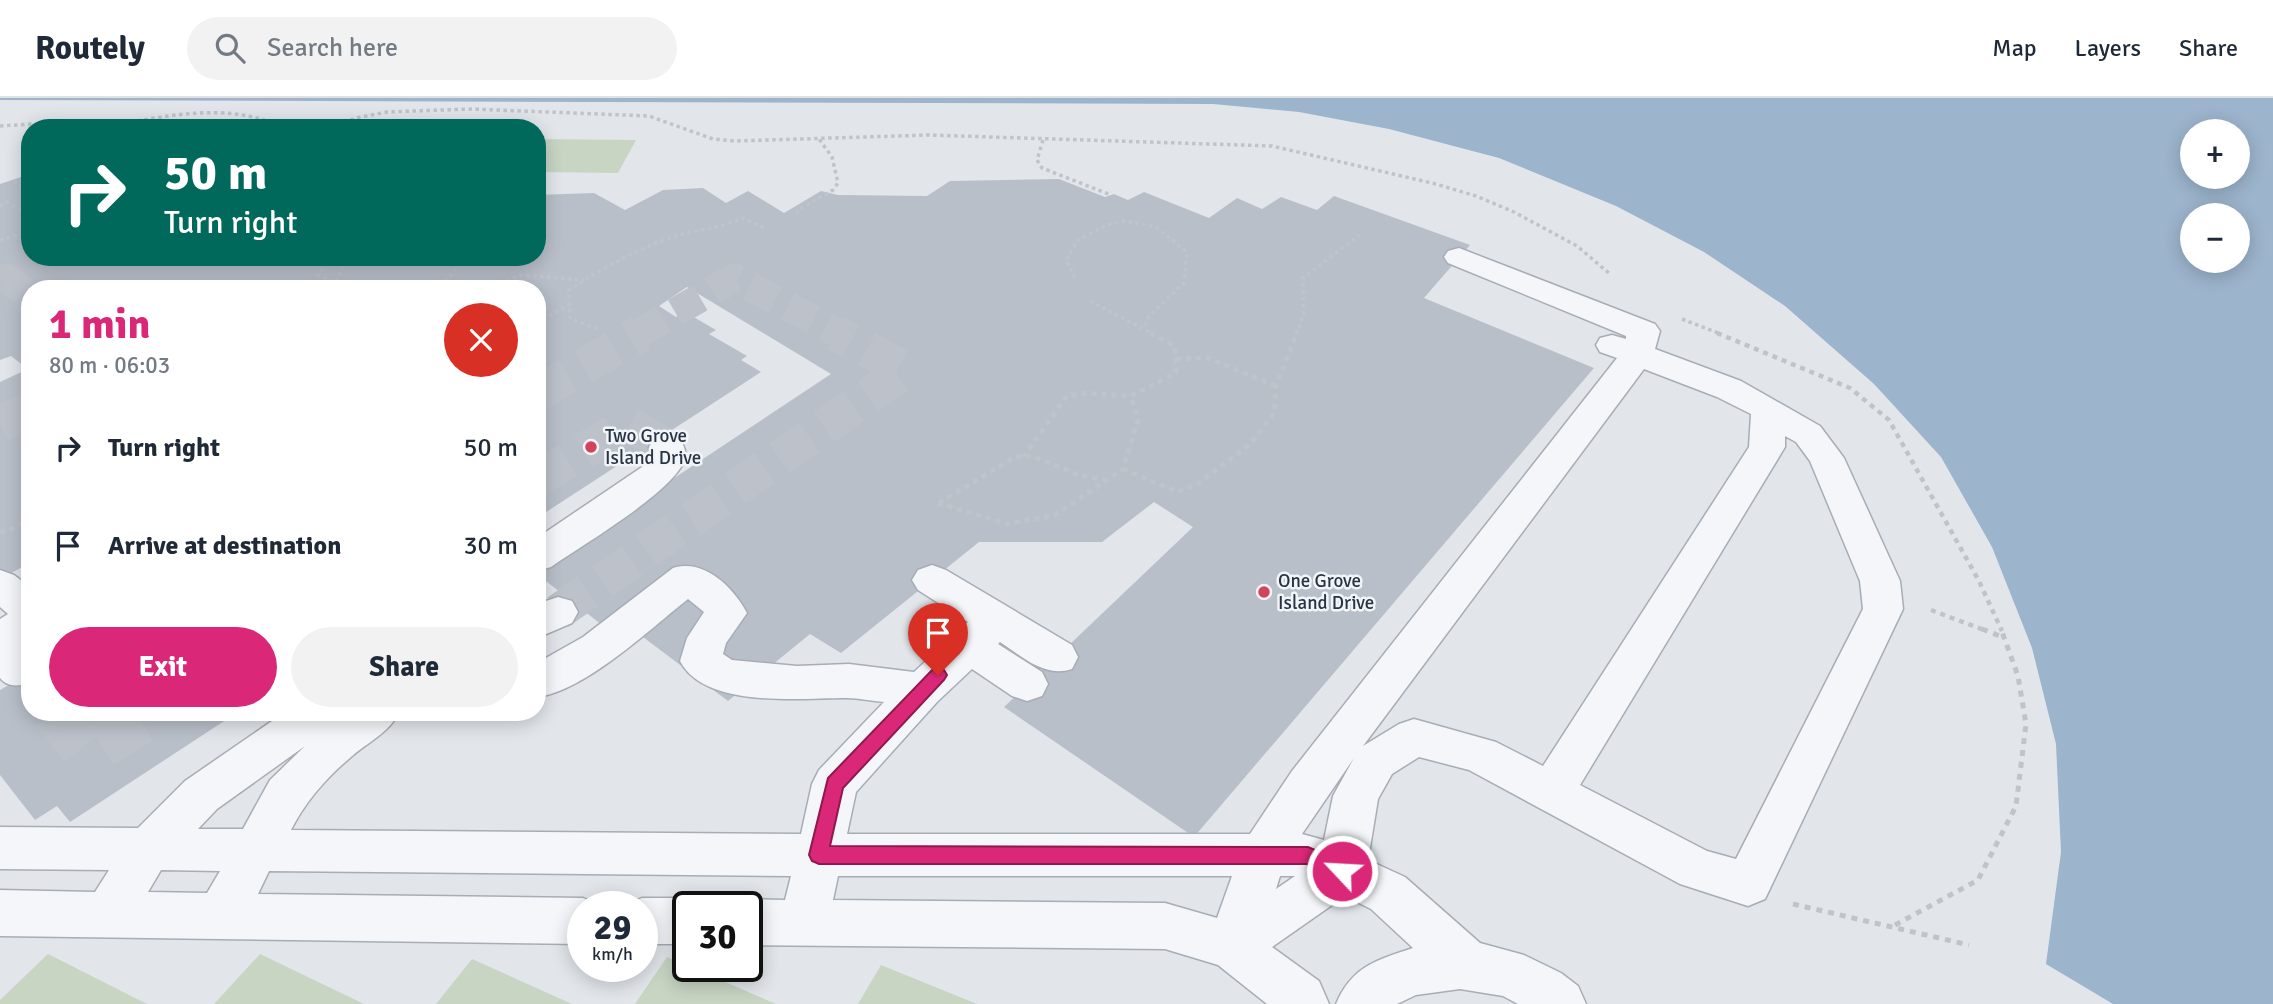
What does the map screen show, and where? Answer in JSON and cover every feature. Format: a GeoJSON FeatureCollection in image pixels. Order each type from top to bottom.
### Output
{"type":"FeatureCollection","features":[{"type":"Feature","properties":{"kind":"street"},"geometry":{"type":"LineString","coordinates":[[1232,946],[1342,871],[1356,796],[1376,761],[1414,737],[1480,755],[1697,869],[1748,884],[1883,610],[1880,580],[1826,458],[1808,434],[1729,389],[1647,332],[1450,267]]}},
{"type":"Feature","properties":{"kind":"street"},"geometry":{"type":"LineString","coordinates":[[1232,946],[1263,855],[1308,785],[1647,332]]}},
{"type":"Feature","properties":{"kind":"street"},"geometry":{"type":"LineString","coordinates":[[1550,792],[1767,447],[1768,409]]}},
{"type":"Feature","properties":{"kind":"street"},"geometry":{"type":"LineString","coordinates":[[546,551],[655,476],[668,457],[667,447]]}},
{"type":"Feature","properties":{"kind":"street"},"geometry":{"type":"LineString","coordinates":[[546,678],[598,648],[687,578],[716,598],[727,613],[707,638],[701,661],[724,676],[797,682],[849,681],[922,690]]}},
{"type":"Feature","properties":{"kind":"street"},"geometry":{"type":"LineString","coordinates":[[932,580],[1027,684]]}},
{"type":"Feature","properties":{"kind":"street"},"geometry":{"type":"LineString","coordinates":[[0,585],[21,602]]}},
{"type":"Feature","properties":{"kind":"street"},"geometry":{"type":"LineString","coordinates":[[6,652],[21,633]]}},
{"type":"Feature","properties":{"kind":"street"},"geometry":{"type":"LineString","coordinates":[[983,633],[1057,657]]}},
{"type":"Feature","properties":{"kind":"street"},"geometry":{"type":"LineString","coordinates":[[804,922],[835,784],[922,690],[983,633]]}},
{"type":"Feature","properties":{"kind":"street"},"geometry":{"type":"LineString","coordinates":[[108,914],[148,849],[201,795],[306,721]]}},
{"type":"Feature","properties":{"kind":"street"},"geometry":{"type":"LineString","coordinates":[[220,917],[253,850],[286,794],[334,745],[366,721]]}},
{"type":"Feature","properties":{"kind":"street"},"geometry":{"type":"LineString","coordinates":[[0,848],[819,855],[1308,855],[1388,893],[1467,964]]}},
{"type":"Feature","properties":{"kind":"street"},"geometry":{"type":"LineString","coordinates":[[0,913],[567,920]]}},
{"type":"Feature","properties":{"kind":"street"},"geometry":{"type":"LineString","coordinates":[[763,922],[1165,926],[1232,946],[1301,999],[1303,1004]]}},
{"type":"Feature","properties":{"kind":"street"},"geometry":{"type":"LineString","coordinates":[[1362,1004],[1379,986],[1420,967],[1467,964],[1510,974],[1552,996],[1560,1004]]}},
{"type":"Feature","properties":{"kind":"path"},"geometry":{"type":"LineString","coordinates":[[354,119],[387,111],[472,109],[649,116],[713,139],[929,135],[1272,146],[1432,183],[1476,196],[1514,212],[1577,246],[1630,291],[1647,332],[1814,371],[1850,388],[1889,420],[1979,581],[2005,638],[2018,676],[2026,724],[2016,806],[1978,880],[1895,925]]}},
{"type":"Feature","properties":{"kind":"path"},"geometry":{"type":"LineString","coordinates":[[154,119],[205,111],[243,110],[273,119]]}},
{"type":"Feature","properties":{"kind":"path"},"geometry":{"type":"LineString","coordinates":[[0,125],[21,124]]}},
{"type":"Feature","properties":{"kind":"path"},"geometry":{"type":"LineString","coordinates":[[799,213],[797,211],[833,190],[838,183],[832,157],[819,138]]}},
{"type":"Feature","properties":{"kind":"path"},"geometry":{"type":"LineString","coordinates":[[1043,140],[1037,160],[1042,168],[1111,195]]}},
{"type":"Feature","properties":{"kind":"path"},"geometry":{"type":"LineString","coordinates":[[0,206],[7,202],[21,211]]}},
{"type":"Feature","properties":{"kind":"path"},"geometry":{"type":"LineString","coordinates":[[597,329],[570,318],[569,290],[584,280],[645,247],[673,236],[728,227],[743,218],[767,229]]}},
{"type":"Feature","properties":{"kind":"path"},"geometry":{"type":"LineString","coordinates":[[1075,278],[1066,260],[1078,240],[1107,225],[1125,221],[1156,227],[1187,252],[1184,284],[1149,316],[1144,328]]}},
{"type":"Feature","properties":{"kind":"path"},"geometry":{"type":"LineString","coordinates":[[0,240],[21,234]]}},
{"type":"Feature","properties":{"kind":"path"},"geometry":{"type":"LineString","coordinates":[[1123,469],[1178,492],[1199,483],[1250,444],[1274,413],[1276,386],[1304,314],[1303,278],[1359,235]]}},
{"type":"Feature","properties":{"kind":"path"},"geometry":{"type":"LineString","coordinates":[[324,266],[318,275],[331,280]]}},
{"type":"Feature","properties":{"kind":"path"},"geometry":{"type":"LineString","coordinates":[[445,280],[453,274],[457,266]]}},
{"type":"Feature","properties":{"kind":"path"},"geometry":{"type":"LineString","coordinates":[[509,280],[521,275],[584,280]]}},
{"type":"Feature","properties":{"kind":"path"},"geometry":{"type":"LineString","coordinates":[[1023,457],[1067,396],[1087,393],[1131,396],[1176,373],[1175,346],[1090,301]]}},
{"type":"Feature","properties":{"kind":"path"},"geometry":{"type":"LineString","coordinates":[[546,318],[569,305]]}},
{"type":"Feature","properties":{"kind":"path"},"geometry":{"type":"LineString","coordinates":[[1176,359],[1208,358],[1276,386]]}},
{"type":"Feature","properties":{"kind":"path"},"geometry":{"type":"LineString","coordinates":[[1106,480],[1079,475],[1032,456],[1015,457],[939,503],[1007,524],[1055,515],[1123,469],[1138,420],[1131,396]]}},
{"type":"Feature","properties":{"kind":"path"},"geometry":{"type":"LineString","coordinates":[[0,532],[21,523]]}},
{"type":"Feature","properties":{"kind":"path"},"geometry":{"type":"LineString","coordinates":[[1881,592],[2005,638]]}},
{"type":"Feature","properties":{"kind":"path"},"geometry":{"type":"LineString","coordinates":[[1748,884],[1794,904],[1969,944]]}},
{"type":"Feature","properties":{"kind":"green space"},"geometry":{"type":"Polygon","coordinates":[[[546,139],[636,140],[618,173],[546,172],[546,139]]]}},
{"type":"Feature","properties":{"kind":"green space"},"geometry":{"type":"Polygon","coordinates":[[[48,954],[147,1004],[0,1004],[0,1000],[48,954]]]}},
{"type":"Feature","properties":{"kind":"green space"},"geometry":{"type":"Polygon","coordinates":[[[260,954],[364,1004],[214,1004],[260,954]]]}},
{"type":"Feature","properties":{"kind":"green space"},"geometry":{"type":"Polygon","coordinates":[[[667,957],[672,959],[672,982],[725,982],[776,1004],[635,1004],[650,982],[658,982],[658,970],[667,957]]]}},
{"type":"Feature","properties":{"kind":"green space"},"geometry":{"type":"Polygon","coordinates":[[[472,959],[572,1004],[436,1004],[472,959]]]}},
{"type":"Feature","properties":{"kind":"green space"},"geometry":{"type":"Polygon","coordinates":[[[881,965],[977,1004],[858,1004],[881,965]]]}},
{"type":"Feature","properties":{"kind":"water"},"geometry":{"type":"Polygon","coordinates":[[[0,98],[2273,98],[2273,1004],[2113,1004],[2046,964],[2061,852],[2056,744],[2032,648],[1992,547],[1941,457],[1874,384],[1785,306],[1704,252],[1616,206],[1499,158],[1389,129],[1299,112],[1213,104],[0,98]]]}},
{"type":"Feature","properties":{"kind":"building"},"geometry":{"type":"Polygon","coordinates":[[[21,177],[21,266],[546,266],[546,195],[594,193],[625,210],[663,190],[703,188],[726,203],[748,191],[784,213],[821,191],[838,195],[927,196],[950,181],[1059,179],[1105,197],[1114,194],[1128,200],[1144,192],[1209,218],[1237,198],[1262,209],[1281,197],[1317,210],[1334,196],[1470,245],[1424,298],[1594,368],[1194,837],[1004,707],[1193,527],[1154,502],[1102,542],[979,542],[841,653],[810,634],[728,701],[643,637],[630,647],[546,581],[546,563],[831,374],[687,287],[659,306],[676,317],[685,312],[716,330],[709,334],[747,356],[741,360],[761,372],[546,512],[546,280],[21,280],[21,364],[11,356],[0,360],[0,184],[21,177]]]}},
{"type":"Feature","properties":{"kind":"building"},"geometry":{"type":"Polygon","coordinates":[[[21,372],[21,568],[0,579],[0,382],[21,372]]]}},
{"type":"Feature","properties":{"kind":"building"},"geometry":{"type":"Polygon","coordinates":[[[21,678],[21,721],[224,721],[70,822],[57,806],[35,820],[0,775],[0,690],[21,678]]]}},
{"type":"Feature","properties":{"kind":"tunnel"},"geometry":{"type":"LineString","coordinates":[[0,281],[7,278],[21,290]]}},
{"type":"Feature","properties":{"kind":"tunnel"},"geometry":{"type":"LineString","coordinates":[[638,334],[734,278],[840,334]]}},
{"type":"Feature","properties":{"kind":"tunnel"},"geometry":{"type":"LineString","coordinates":[[546,389],[641,333]]}},
{"type":"Feature","properties":{"kind":"tunnel"},"geometry":{"type":"LineString","coordinates":[[558,612],[906,370],[836,333]]}},
{"type":"Feature","properties":{"kind":"tunnel"},"geometry":{"type":"LineString","coordinates":[[0,424],[21,414]]}},
{"type":"Feature","properties":{"kind":"tunnel"},"geometry":{"type":"LineString","coordinates":[[546,474],[628,424],[667,447]]}},
{"type":"Feature","properties":{"kind":"tunnel"},"geometry":{"type":"LineString","coordinates":[[61,721],[88,753],[140,721]]}},
{"type":"Feature","properties":{"kind":"place","name":"Two Grove Island Drive"},"geometry":{"type":"Point","coordinates":[591,447]}},
{"type":"Feature","properties":{"kind":"place","name":"One Grove Island Drive"},"geometry":{"type":"Point","coordinates":[1264,592]}},
{"type":"Feature","properties":{"kind":"route"},"geometry":{"type":"LineString","coordinates":[[938,675],[835,784],[819,855],[1308,855],[1342,871]]}}]}
